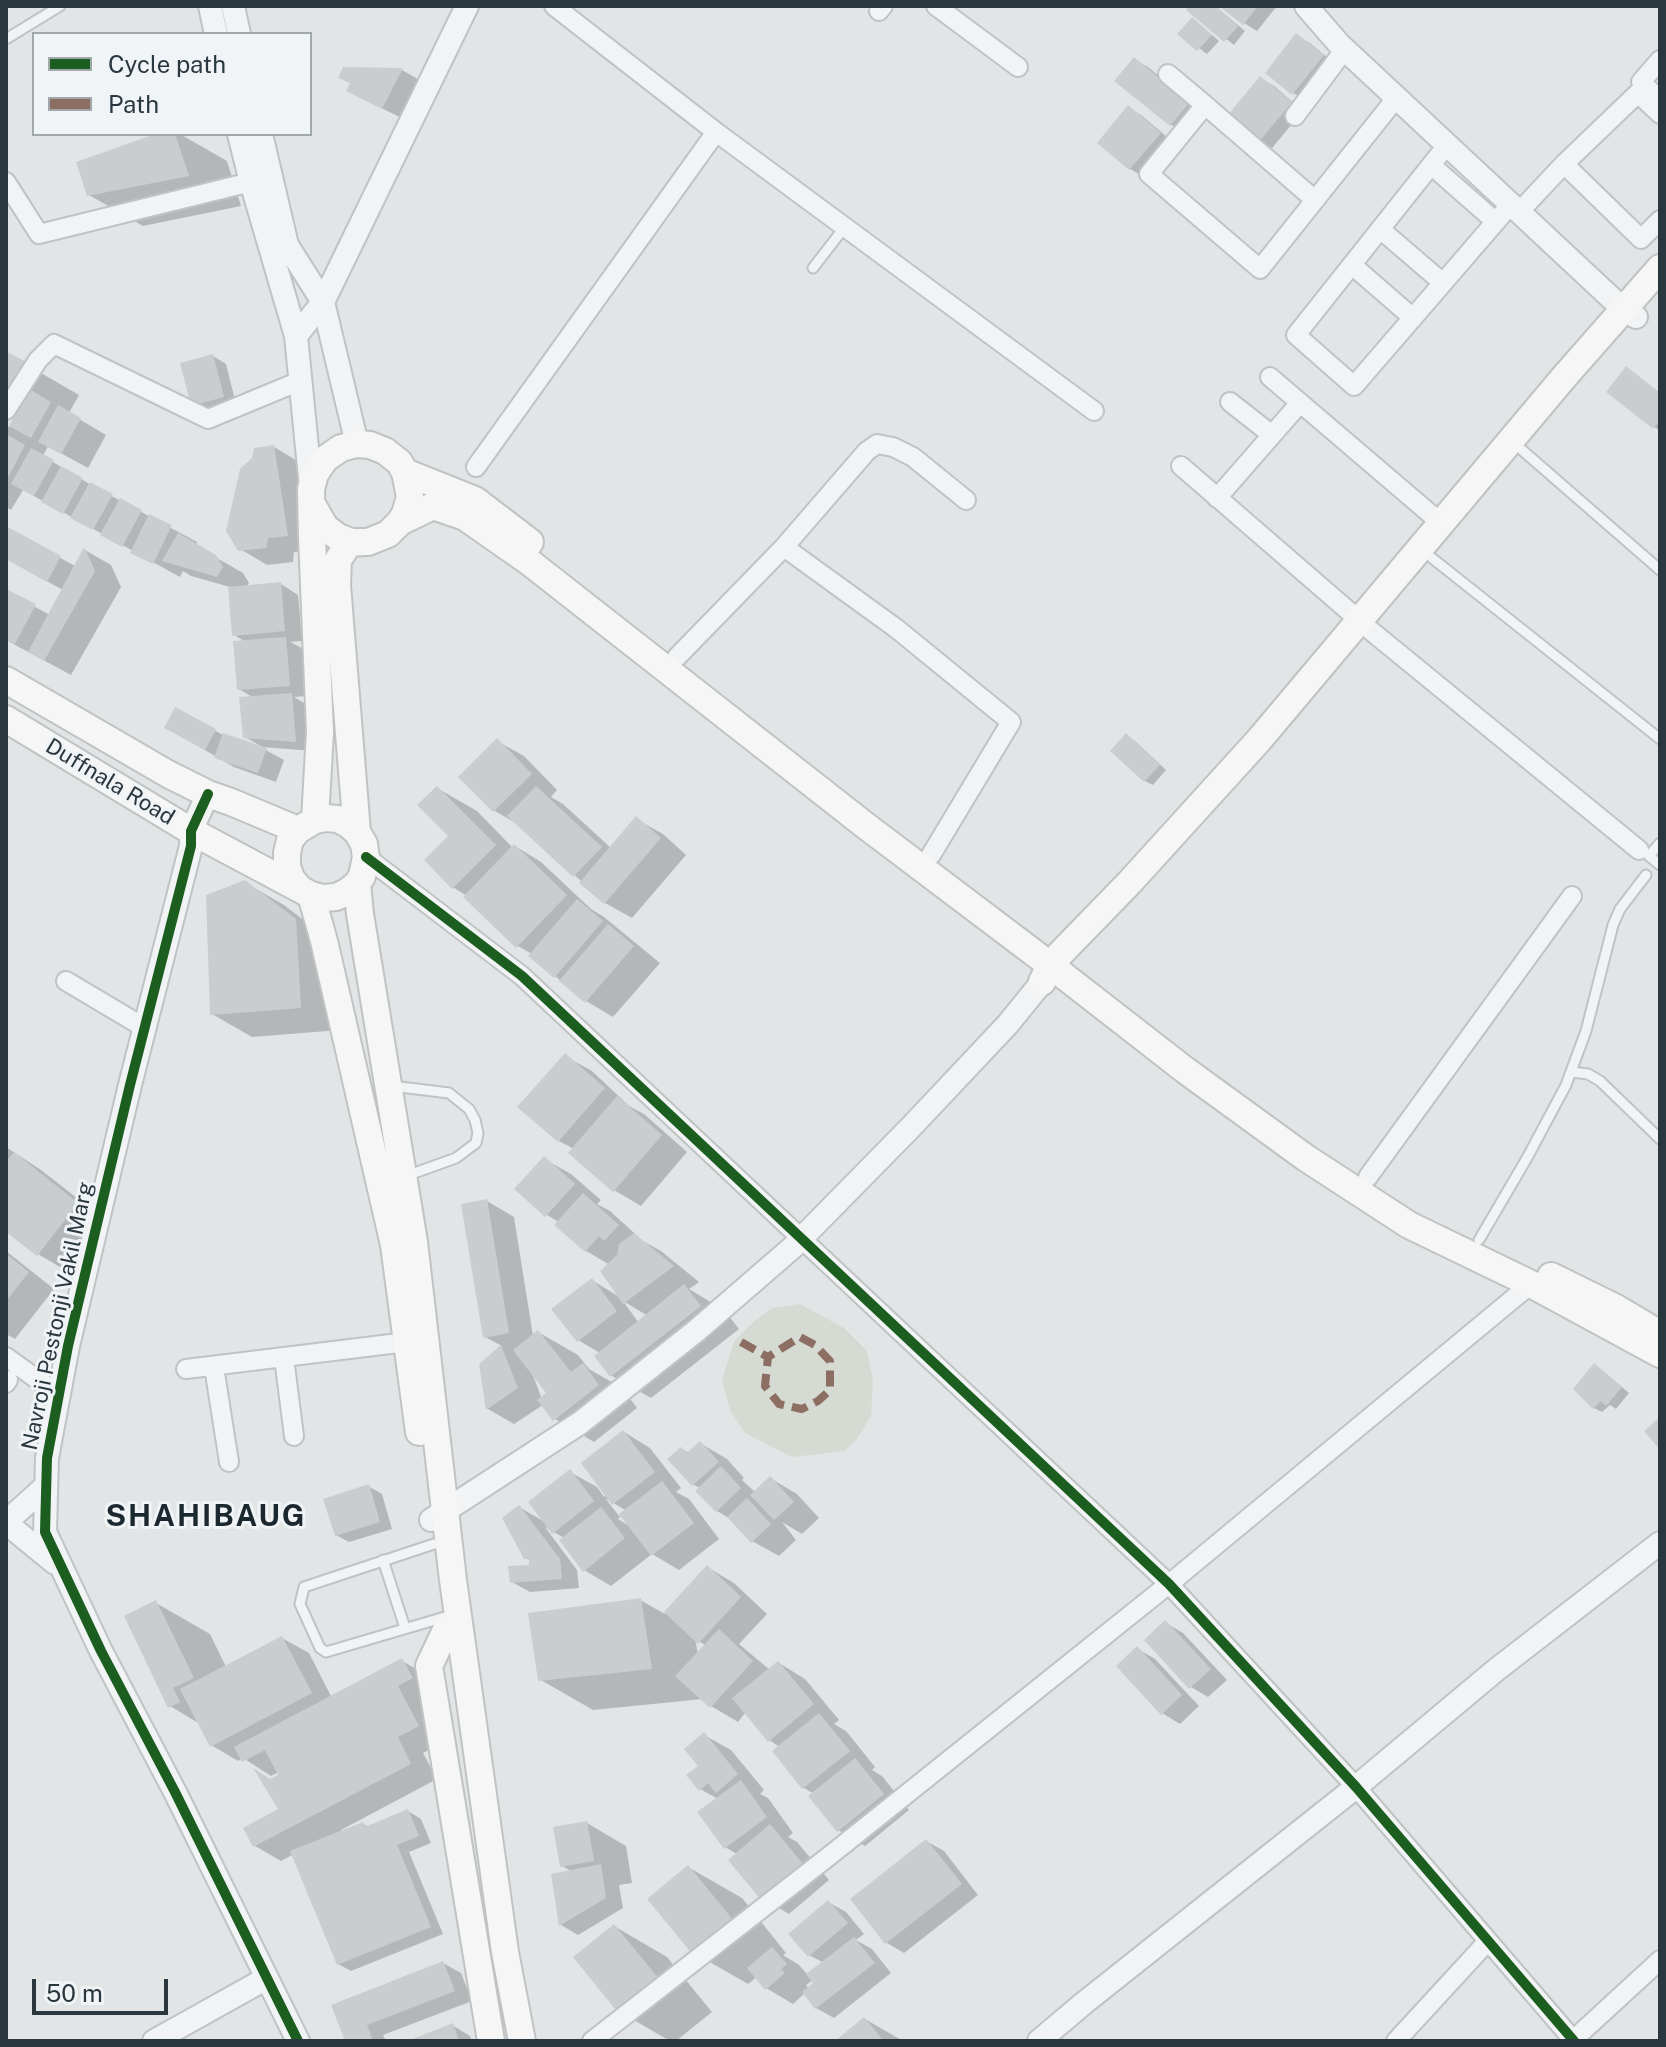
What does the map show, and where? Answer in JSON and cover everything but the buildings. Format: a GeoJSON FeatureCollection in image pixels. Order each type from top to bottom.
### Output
{"type":"FeatureCollection","features":[{"type":"Feature","properties":{"kind":"main road"},"geometry":{"type":"LineString","coordinates":[[1056,966],[1259,740],[1365,625],[1432,558],[1630,313],[1660,268]]}},
{"type":"Feature","properties":{"kind":"main road"},"geometry":{"type":"LineString","coordinates":[[1365,625],[1441,523],[1630,313],[1660,292]]}},
{"type":"Feature","properties":{"kind":"main road"},"geometry":{"type":"LineString","coordinates":[[306,825],[320,732],[312,537],[315,474],[325,459],[341,448],[370,445],[385,451],[399,462],[405,472],[410,497],[405,514],[388,534],[368,542],[349,543],[338,560],[357,832]]}},
{"type":"Feature","properties":{"kind":"main road"},"geometry":{"type":"LineString","coordinates":[[405,472],[475,500],[931,855],[1056,966],[1197,1058],[1327,1151],[1413,1207],[1616,1308],[1660,1334]]}},
{"type":"Feature","properties":{"kind":"main road"},"geometry":{"type":"LineString","coordinates":[[312,498],[325,527],[351,542],[368,542]]}},
{"type":"Feature","properties":{"kind":"main road"},"geometry":{"type":"LineString","coordinates":[[400,522],[433,506],[465,517],[528,561],[866,826],[1056,966],[1185,1070],[1306,1158],[1409,1225],[1531,1284],[1660,1354]]}},
{"type":"Feature","properties":{"kind":"main road"},"geometry":{"type":"LineString","coordinates":[[6,680],[208,794],[306,825]]}},
{"type":"Feature","properties":{"kind":"main road","name":"Duffnala Road"},"geometry":{"type":"LineString","coordinates":[[6,719],[191,831],[305,892]]}},
{"type":"Feature","properties":{"kind":"main road"},"geometry":{"type":"LineString","coordinates":[[305,892],[323,898],[336,897],[357,884],[366,857],[364,844],[348,824],[326,818],[306,825],[290,840],[287,866],[291,878],[305,892],[327,956],[394,1245],[437,1525],[453,1580],[505,1952],[522,2041]]}},
{"type":"Feature","properties":{"kind":"main road"},"geometry":{"type":"LineString","coordinates":[[357,884],[416,1258],[445,1624],[492,1955],[508,2041]]}},
{"type":"Feature","properties":{"kind":"main road"},"geometry":{"type":"LineString","coordinates":[[445,1624],[429,1666],[491,2041]]}},
{"type":"Feature","properties":{"kind":"street"},"geometry":{"type":"LineString","coordinates":[[210,6],[216,32]]}},
{"type":"Feature","properties":{"kind":"street"},"geometry":{"type":"LineString","coordinates":[[233,6],[239,32]]}},
{"type":"Feature","properties":{"kind":"street"},"geometry":{"type":"LineString","coordinates":[[296,336],[323,302],[467,6]]}},
{"type":"Feature","properties":{"kind":"street"},"geometry":{"type":"LineString","coordinates":[[554,6],[716,132],[1094,411]]}},
{"type":"Feature","properties":{"kind":"street"},"geometry":{"type":"LineString","coordinates":[[936,6],[1018,67]]}},
{"type":"Feature","properties":{"kind":"street"},"geometry":{"type":"LineString","coordinates":[[1306,6],[1345,49],[1630,313]]}},
{"type":"Feature","properties":{"kind":"street"},"geometry":{"type":"LineString","coordinates":[[1295,116],[1345,49]]}},
{"type":"Feature","properties":{"kind":"street"},"geometry":{"type":"LineString","coordinates":[[1660,60],[1641,82],[1660,99]]}},
{"type":"Feature","properties":{"kind":"street"},"geometry":{"type":"LineString","coordinates":[[1168,74],[1315,200]]}},
{"type":"Feature","properties":{"kind":"street"},"geometry":{"type":"LineString","coordinates":[[1447,145],[1296,335],[1354,386],[1496,222],[1564,164],[1638,93],[1660,114]]}},
{"type":"Feature","properties":{"kind":"street"},"geometry":{"type":"LineString","coordinates":[[1205,105],[1149,174],[1260,269],[1397,97]]}},
{"type":"Feature","properties":{"kind":"street"},"geometry":{"type":"LineString","coordinates":[[476,467],[716,132]]}},
{"type":"Feature","properties":{"kind":"street"},"geometry":{"type":"LineString","coordinates":[[240,136],[296,336],[312,498]]}},
{"type":"Feature","properties":{"kind":"street"},"geometry":{"type":"LineString","coordinates":[[261,136],[287,245],[323,302],[357,444]]}},
{"type":"Feature","properties":{"kind":"street"},"geometry":{"type":"LineString","coordinates":[[1564,164],[1641,239],[1660,220]]}},
{"type":"Feature","properties":{"kind":"street"},"geometry":{"type":"LineString","coordinates":[[1431,165],[1496,222]]}},
{"type":"Feature","properties":{"kind":"street"},"geometry":{"type":"LineString","coordinates":[[6,182],[11,204],[39,234],[251,182]]}},
{"type":"Feature","properties":{"kind":"street"},"geometry":{"type":"LineString","coordinates":[[1380,229],[1443,283]]}},
{"type":"Feature","properties":{"kind":"street"},"geometry":{"type":"LineString","coordinates":[[1352,265],[1413,318]]}},
{"type":"Feature","properties":{"kind":"street"},"geometry":{"type":"LineString","coordinates":[[6,410],[38,360],[54,344],[208,419],[300,381]]}},
{"type":"Feature","properties":{"kind":"street"},"geometry":{"type":"LineString","coordinates":[[1270,377],[1441,523]]}},
{"type":"Feature","properties":{"kind":"street"},"geometry":{"type":"LineString","coordinates":[[1230,402],[1272,435]]}},
{"type":"Feature","properties":{"kind":"street"},"geometry":{"type":"LineString","coordinates":[[1217,498],[1300,403]]}},
{"type":"Feature","properties":{"kind":"street"},"geometry":{"type":"LineString","coordinates":[[677,657],[784,547],[867,451],[877,444],[893,447],[913,457],[966,500]]}},
{"type":"Feature","properties":{"kind":"street"},"geometry":{"type":"LineString","coordinates":[[1181,466],[1365,625],[1644,853]]}},
{"type":"Feature","properties":{"kind":"street"},"geometry":{"type":"LineString","coordinates":[[784,547],[897,629],[1011,722],[931,855]]}},
{"type":"Feature","properties":{"kind":"street","name":"Navroji Pestonji Vakil Marg"},"geometry":{"type":"LineString","coordinates":[[208,794],[191,831],[191,846],[96,1223],[47,1458],[45,1532],[101,1651],[175,1792],[298,2041]]}},
{"type":"Feature","properties":{"kind":"street"},"geometry":{"type":"LineString","coordinates":[[366,857],[522,976],[1169,1584],[1356,1787],[1574,2040],[1660,1960]]}},
{"type":"Feature","properties":{"kind":"street"},"geometry":{"type":"LineString","coordinates":[[1368,1177],[1572,896]]}},
{"type":"Feature","properties":{"kind":"street"},"geometry":{"type":"LineString","coordinates":[[437,1525],[580,1423],[696,1331],[800,1239],[1008,1024],[1056,966]]}},
{"type":"Feature","properties":{"kind":"street"},"geometry":{"type":"LineString","coordinates":[[66,981],[145,1028]]}},
{"type":"Feature","properties":{"kind":"street"},"geometry":{"type":"LineString","coordinates":[[592,2041],[846,1843],[1169,1584],[1531,1284]]}},
{"type":"Feature","properties":{"kind":"street"},"geometry":{"type":"LineString","coordinates":[[186,1369],[407,1342]]}},
{"type":"Feature","properties":{"kind":"street"},"geometry":{"type":"LineString","coordinates":[[6,1357],[59,1395]]}},
{"type":"Feature","properties":{"kind":"street"},"geometry":{"type":"LineString","coordinates":[[284,1358],[294,1436]]}},
{"type":"Feature","properties":{"kind":"street"},"geometry":{"type":"LineString","coordinates":[[214,1367],[229,1462]]}},
{"type":"Feature","properties":{"kind":"street"},"geometry":{"type":"LineString","coordinates":[[46,1486],[6,1523],[61,1568]]}},
{"type":"Feature","properties":{"kind":"street"},"geometry":{"type":"LineString","coordinates":[[1039,2041],[1356,1787],[1496,1670],[1660,1543]]}},
{"type":"Feature","properties":{"kind":"street"},"geometry":{"type":"LineString","coordinates":[[1396,2041],[1488,1941]]}},
{"type":"Feature","properties":{"kind":"street"},"geometry":{"type":"LineString","coordinates":[[154,2041],[267,1978]]}},
{"type":"Feature","properties":{"kind":"lane"},"geometry":{"type":"LineString","coordinates":[[6,37],[60,6]]}},
{"type":"Feature","properties":{"kind":"lane"},"geometry":{"type":"LineString","coordinates":[[813,268],[844,228]]}},
{"type":"Feature","properties":{"kind":"lane"},"geometry":{"type":"LineString","coordinates":[[1522,450],[1660,570]]}},
{"type":"Feature","properties":{"kind":"lane"},"geometry":{"type":"LineString","coordinates":[[1432,558],[1660,739]]}},
{"type":"Feature","properties":{"kind":"lane"},"geometry":{"type":"LineString","coordinates":[[1660,843],[1644,853],[1660,865]]}},
{"type":"Feature","properties":{"kind":"lane"},"geometry":{"type":"LineString","coordinates":[[1479,1240],[1566,1085],[1586,1031],[1613,925],[1620,909],[1646,875]]}},
{"type":"Feature","properties":{"kind":"lane"},"geometry":{"type":"LineString","coordinates":[[1571,1072],[1588,1074],[1600,1081],[1660,1139]]}},
{"type":"Feature","properties":{"kind":"lane"},"geometry":{"type":"LineString","coordinates":[[388,1085],[449,1093],[469,1109],[478,1133],[476,1143],[456,1158],[404,1176]]}},
{"type":"Feature","properties":{"kind":"lane"},"geometry":{"type":"LineString","coordinates":[[437,1525],[383,1560],[304,1587],[300,1604],[320,1648],[326,1652],[405,1628],[445,1624]]}},
{"type":"Feature","properties":{"kind":"lane"},"geometry":{"type":"LineString","coordinates":[[383,1560],[405,1628]]}},
{"type":"Feature","properties":{"kind":"shaded area"},"geometry":{"type":"Polygon","coordinates":[[[800,1304],[844,1328],[867,1351],[873,1381],[871,1416],[856,1440],[844,1451],[792,1457],[745,1433],[730,1410],[722,1380],[734,1341],[772,1308],[800,1304]]]}},
{"type":"Feature","properties":{"kind":"marked path"},"geometry":{"type":"LineString","coordinates":[[741,1342],[768,1357],[765,1386],[779,1404],[802,1409],[830,1390],[830,1361],[815,1345],[800,1337],[768,1357]]}},
{"type":"Feature","properties":{"kind":"cycle path"},"geometry":{"type":"LineString","coordinates":[[208,794],[191,831],[191,846],[68,1346],[47,1458],[45,1532],[101,1651],[175,1792],[298,2041]]}},
{"type":"Feature","properties":{"kind":"cycle path"},"geometry":{"type":"LineString","coordinates":[[366,857],[522,976],[1169,1584],[1356,1787],[1574,2041]]}},
{"type":"Feature","properties":{"kind":"district","name":"SHAHIBAUG"},"geometry":{"type":"Point","coordinates":[206,1517]}}]}
